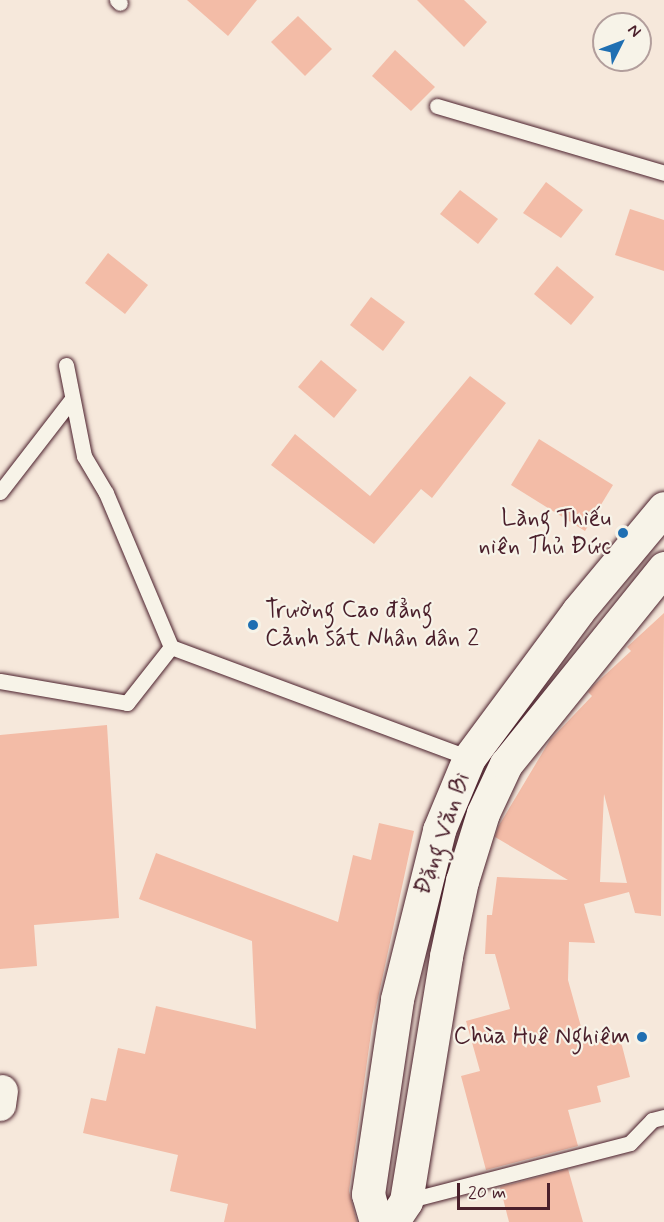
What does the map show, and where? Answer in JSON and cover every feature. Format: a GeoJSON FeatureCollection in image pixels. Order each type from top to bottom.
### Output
{"type":"FeatureCollection","features":[{"type":"Feature","properties":{"kind":"main road","name":"Đặng Văn Bi"},"geometry":{"type":"LineString","coordinates":[[376,1222],[368,1194],[397,999],[439,830],[470,758],[578,611],[664,508]]}},
{"type":"Feature","properties":{"kind":"main road","name":"Đặng Văn Bi"},"geometry":{"type":"LineString","coordinates":[[399,1212],[446,956],[462,881],[483,813],[506,764],[664,567]]}},
{"type":"Feature","properties":{"kind":"lane"},"geometry":{"type":"LineString","coordinates":[[437,106],[664,172]]}},
{"type":"Feature","properties":{"kind":"lane"},"geometry":{"type":"LineString","coordinates":[[66,365],[84,456],[106,493],[171,647],[470,758]]}},
{"type":"Feature","properties":{"kind":"lane"},"geometry":{"type":"LineString","coordinates":[[0,492],[72,399]]}},
{"type":"Feature","properties":{"kind":"lane"},"geometry":{"type":"LineString","coordinates":[[0,681],[127,703],[171,647]]}},
{"type":"Feature","properties":{"kind":"lane"},"geometry":{"type":"LineString","coordinates":[[399,1212],[630,1143],[652,1120],[664,1117]]}},
{"type":"Feature","properties":{"kind":"building"},"geometry":{"type":"Polygon","coordinates":[[[187,0],[257,0],[228,36],[187,0]]]}},
{"type":"Feature","properties":{"kind":"building"},"geometry":{"type":"Polygon","coordinates":[[[417,0],[464,0],[487,22],[464,47],[417,0]]]}},
{"type":"Feature","properties":{"kind":"building"},"geometry":{"type":"Polygon","coordinates":[[[298,16],[332,49],[305,76],[271,42],[298,16]]]}},
{"type":"Feature","properties":{"kind":"building"},"geometry":{"type":"Polygon","coordinates":[[[395,50],[435,87],[411,111],[372,76],[395,50]]]}},
{"type":"Feature","properties":{"kind":"building"},"geometry":{"type":"Polygon","coordinates":[[[546,182],[583,210],[561,238],[523,213],[546,182]]]}},
{"type":"Feature","properties":{"kind":"building"},"geometry":{"type":"Polygon","coordinates":[[[460,190],[498,219],[478,244],[440,214],[460,190]]]}},
{"type":"Feature","properties":{"kind":"building"},"geometry":{"type":"Polygon","coordinates":[[[630,209],[664,220],[664,271],[615,255],[630,209]]]}},
{"type":"Feature","properties":{"kind":"building"},"geometry":{"type":"Polygon","coordinates":[[[108,253],[148,285],[125,314],[85,283],[108,253]]]}},
{"type":"Feature","properties":{"kind":"building"},"geometry":{"type":"Polygon","coordinates":[[[557,266],[594,297],[571,325],[534,294],[557,266]]]}},
{"type":"Feature","properties":{"kind":"building"},"geometry":{"type":"Polygon","coordinates":[[[371,297],[405,322],[383,351],[350,325],[371,297]]]}},
{"type":"Feature","properties":{"kind":"building"},"geometry":{"type":"Polygon","coordinates":[[[321,360],[357,390],[334,418],[298,387],[321,360]]]}},
{"type":"Feature","properties":{"kind":"building"},"geometry":{"type":"Polygon","coordinates":[[[470,376],[506,403],[432,498],[421,489],[374,544],[271,465],[295,434],[370,496],[470,376]]]}},
{"type":"Feature","properties":{"kind":"building"},"geometry":{"type":"Polygon","coordinates":[[[539,439],[613,485],[585,531],[511,485],[539,439]]]}},
{"type":"Feature","properties":{"kind":"building"},"geometry":{"type":"Polygon","coordinates":[[[664,613],[661,916],[635,913],[629,892],[584,904],[595,943],[569,942],[568,980],[585,1041],[619,1034],[630,1077],[597,1086],[601,1102],[568,1110],[578,1146],[486,1170],[461,1076],[480,1071],[466,1021],[510,1009],[495,954],[485,954],[487,915],[492,915],[497,877],[568,880],[495,837],[498,827],[550,740],[592,696],[588,692],[593,686],[631,651],[627,647],[664,613]],[[604,794],[600,882],[627,883],[604,794]]]}},
{"type":"Feature","properties":{"kind":"building"},"geometry":{"type":"Polygon","coordinates":[[[107,725],[119,918],[34,925],[37,966],[0,969],[0,735],[107,725]]]}},
{"type":"Feature","properties":{"kind":"building"},"geometry":{"type":"Polygon","coordinates":[[[379,823],[414,831],[372,1026],[349,1191],[357,1222],[224,1222],[228,1204],[170,1191],[178,1155],[83,1133],[91,1098],[106,1101],[118,1048],[145,1054],[156,1006],[256,1029],[252,941],[139,899],[156,853],[338,922],[353,855],[371,860],[379,823]]]}},
{"type":"Feature","properties":{"kind":"building"},"geometry":{"type":"Polygon","coordinates":[[[568,1169],[583,1222],[509,1222],[500,1187],[568,1169]]]}},
{"type":"Feature","properties":{"kind":"place","name":"Làng Thiếu niên Thủ Đức"},"geometry":{"type":"Point","coordinates":[623,533]}},
{"type":"Feature","properties":{"kind":"place","name":"Trường Cao đẳng Cảnh sát Nhân dân 2"},"geometry":{"type":"Point","coordinates":[253,625]}},
{"type":"Feature","properties":{"kind":"place","name":"Chùa Huê Nghiêm"},"geometry":{"type":"Point","coordinates":[642,1037]}}]}
